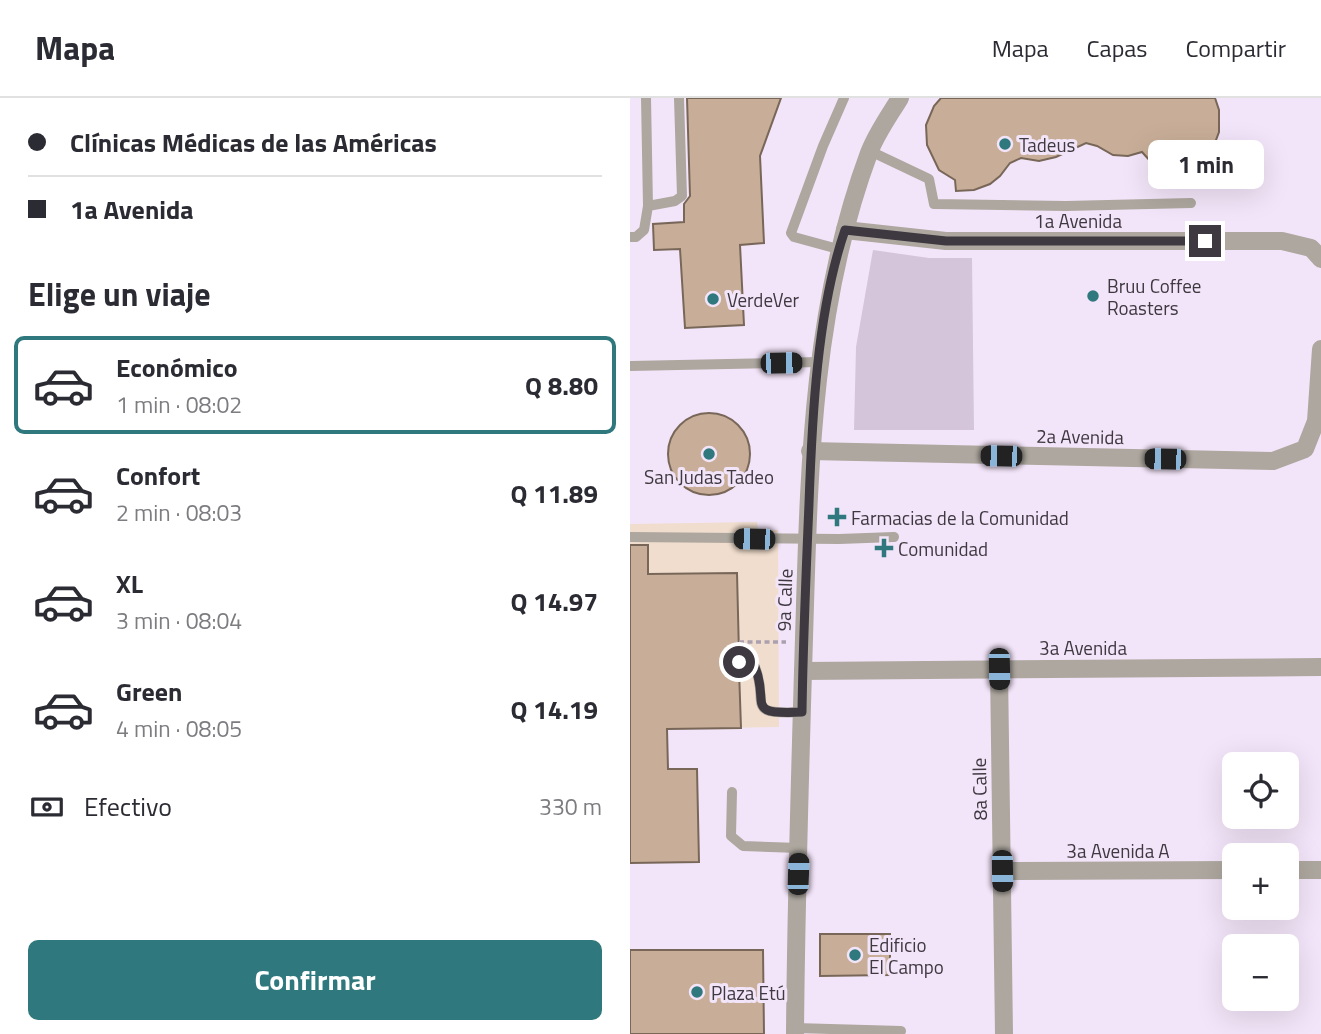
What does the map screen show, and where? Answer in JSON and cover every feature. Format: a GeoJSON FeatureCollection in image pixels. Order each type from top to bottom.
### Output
{"type":"FeatureCollection","features":[{"type":"Feature","properties":{"kind":"street","name":"9a Calle"},"geometry":{"type":"LineString","coordinates":[[795,1031],[807,539],[810,452],[818,362],[838,249],[870,151],[900,98]]}},
{"type":"Feature","properties":{"kind":"street","name":"1a Avenida"},"geometry":{"type":"LineString","coordinates":[[845,230],[946,241],[1282,241],[1316,254]]}},
{"type":"Feature","properties":{"kind":"street","name":"2a Avenida"},"geometry":{"type":"LineString","coordinates":[[810,452],[1273,461],[1305,449],[1315,421],[1321,349]]}},
{"type":"Feature","properties":{"kind":"street","name":"3a Avenida"},"geometry":{"type":"LineString","coordinates":[[803,671],[1321,667]]}},
{"type":"Feature","properties":{"kind":"street","name":"8a Calle"},"geometry":{"type":"LineString","coordinates":[[999,669],[1004,1034]]}},
{"type":"Feature","properties":{"kind":"street","name":"3a Avenida A"},"geometry":{"type":"LineString","coordinates":[[1002,871],[1222,870]]}},
{"type":"Feature","properties":{"kind":"street"},"geometry":{"type":"LineString","coordinates":[[1299,870],[1321,870]]}},
{"type":"Feature","properties":{"kind":"lane"},"geometry":{"type":"LineString","coordinates":[[630,237],[645,230],[648,206],[646,98]]}},
{"type":"Feature","properties":{"kind":"lane"},"geometry":{"type":"LineString","coordinates":[[648,206],[674,201],[682,196],[679,98]]}},
{"type":"Feature","properties":{"kind":"lane"},"geometry":{"type":"LineString","coordinates":[[838,249],[794,237],[791,233],[844,98]]}},
{"type":"Feature","properties":{"kind":"lane"},"geometry":{"type":"LineString","coordinates":[[870,151],[929,179],[934,204],[1066,206],[1191,203]]}},
{"type":"Feature","properties":{"kind":"lane"},"geometry":{"type":"LineString","coordinates":[[630,366],[818,362]]}},
{"type":"Feature","properties":{"kind":"lane"},"geometry":{"type":"LineString","coordinates":[[630,537],[894,537]]}},
{"type":"Feature","properties":{"kind":"lane"},"geometry":{"type":"LineString","coordinates":[[739,662],[752,663],[755,667],[759,700],[763,707],[775,713],[802,712]]}},
{"type":"Feature","properties":{"kind":"lane"},"geometry":{"type":"LineString","coordinates":[[732,792],[731,836],[737,842],[743,846],[799,848]]}},
{"type":"Feature","properties":{"kind":"lane"},"geometry":{"type":"LineString","coordinates":[[795,1031],[901,1031]]}},
{"type":"Feature","properties":{"kind":"path"},"geometry":{"type":"LineString","coordinates":[[739,642],[782,642]]}},
{"type":"Feature","properties":{"kind":"shaded area"},"geometry":{"type":"Polygon","coordinates":[[[873,250],[929,258],[972,258],[974,430],[854,430],[856,347],[873,250]]]}},
{"type":"Feature","properties":{"kind":"shaded area"},"geometry":{"type":"Polygon","coordinates":[[[757,522],[758,530],[778,530],[779,727],[670,729],[668,666],[630,667],[630,524],[757,522]]]}},
{"type":"Feature","properties":{"kind":"building"},"geometry":{"type":"Polygon","coordinates":[[[687,98],[781,98],[760,156],[764,243],[740,245],[744,325],[685,328],[680,249],[654,250],[653,224],[684,222],[684,204],[690,196],[687,98]]]}},
{"type":"Feature","properties":{"kind":"building","name":"Tadeus"},"geometry":{"type":"Polygon","coordinates":[[[941,98],[1215,98],[1219,110],[1219,132],[1213,148],[1213,159],[1199,160],[1192,176],[1165,173],[1165,170],[1151,162],[1142,152],[1128,156],[1113,155],[1086,143],[1056,157],[1039,161],[1021,158],[1010,163],[990,184],[974,190],[956,191],[955,180],[939,170],[927,145],[926,125],[934,106],[941,98]]]}},
{"type":"Feature","properties":{"kind":"building","name":"San Judas Tadeo"},"geometry":{"type":"Polygon","coordinates":[[[701,413],[717,413],[732,420],[743,431],[750,446],[747,470],[738,483],[717,495],[701,495],[686,488],[675,477],[668,462],[668,446],[675,431],[686,420],[701,413]]]}},
{"type":"Feature","properties":{"kind":"building"},"geometry":{"type":"Polygon","coordinates":[[[630,545],[648,545],[648,574],[737,573],[739,654],[733,657],[731,662],[734,668],[739,670],[741,728],[667,729],[668,769],[697,769],[699,862],[630,863],[630,545]]]}},
{"type":"Feature","properties":{"kind":"building","name":"Edificio El Campo"},"geometry":{"type":"Polygon","coordinates":[[[820,934],[890,934],[890,975],[820,976],[820,934]]]}},
{"type":"Feature","properties":{"kind":"building","name":"Plaza Etú"},"geometry":{"type":"Polygon","coordinates":[[[630,950],[763,950],[764,1034],[630,1034],[630,950]]]}},
{"type":"Feature","properties":{"kind":"place","name":"Tadeus"},"geometry":{"type":"Point","coordinates":[1005,144]}},
{"type":"Feature","properties":{"kind":"place","name":"Bruu Coffee Roasters"},"geometry":{"type":"Point","coordinates":[1093,296]}},
{"type":"Feature","properties":{"kind":"place","name":"VerdeVer"},"geometry":{"type":"Point","coordinates":[713,299]}},
{"type":"Feature","properties":{"kind":"place","name":"San Judas Tadeo"},"geometry":{"type":"Point","coordinates":[709,454]}},
{"type":"Feature","properties":{"kind":"place","name":"Farmacias de la Comunidad"},"geometry":{"type":"Point","coordinates":[837,517]}},
{"type":"Feature","properties":{"kind":"place","name":"Comunidad"},"geometry":{"type":"Point","coordinates":[884,548]}},
{"type":"Feature","properties":{"kind":"place","name":"Edificio El Campo"},"geometry":{"type":"Point","coordinates":[855,955]}},
{"type":"Feature","properties":{"kind":"place","name":"Plaza Etú"},"geometry":{"type":"Point","coordinates":[697,992]}},
{"type":"Feature","properties":{"kind":"route"},"geometry":{"type":"LineString","coordinates":[[739,662],[752,663],[755,667],[759,700],[768,711],[802,712],[810,452],[818,362],[838,249],[845,230],[946,241],[1205,241]]}}]}
